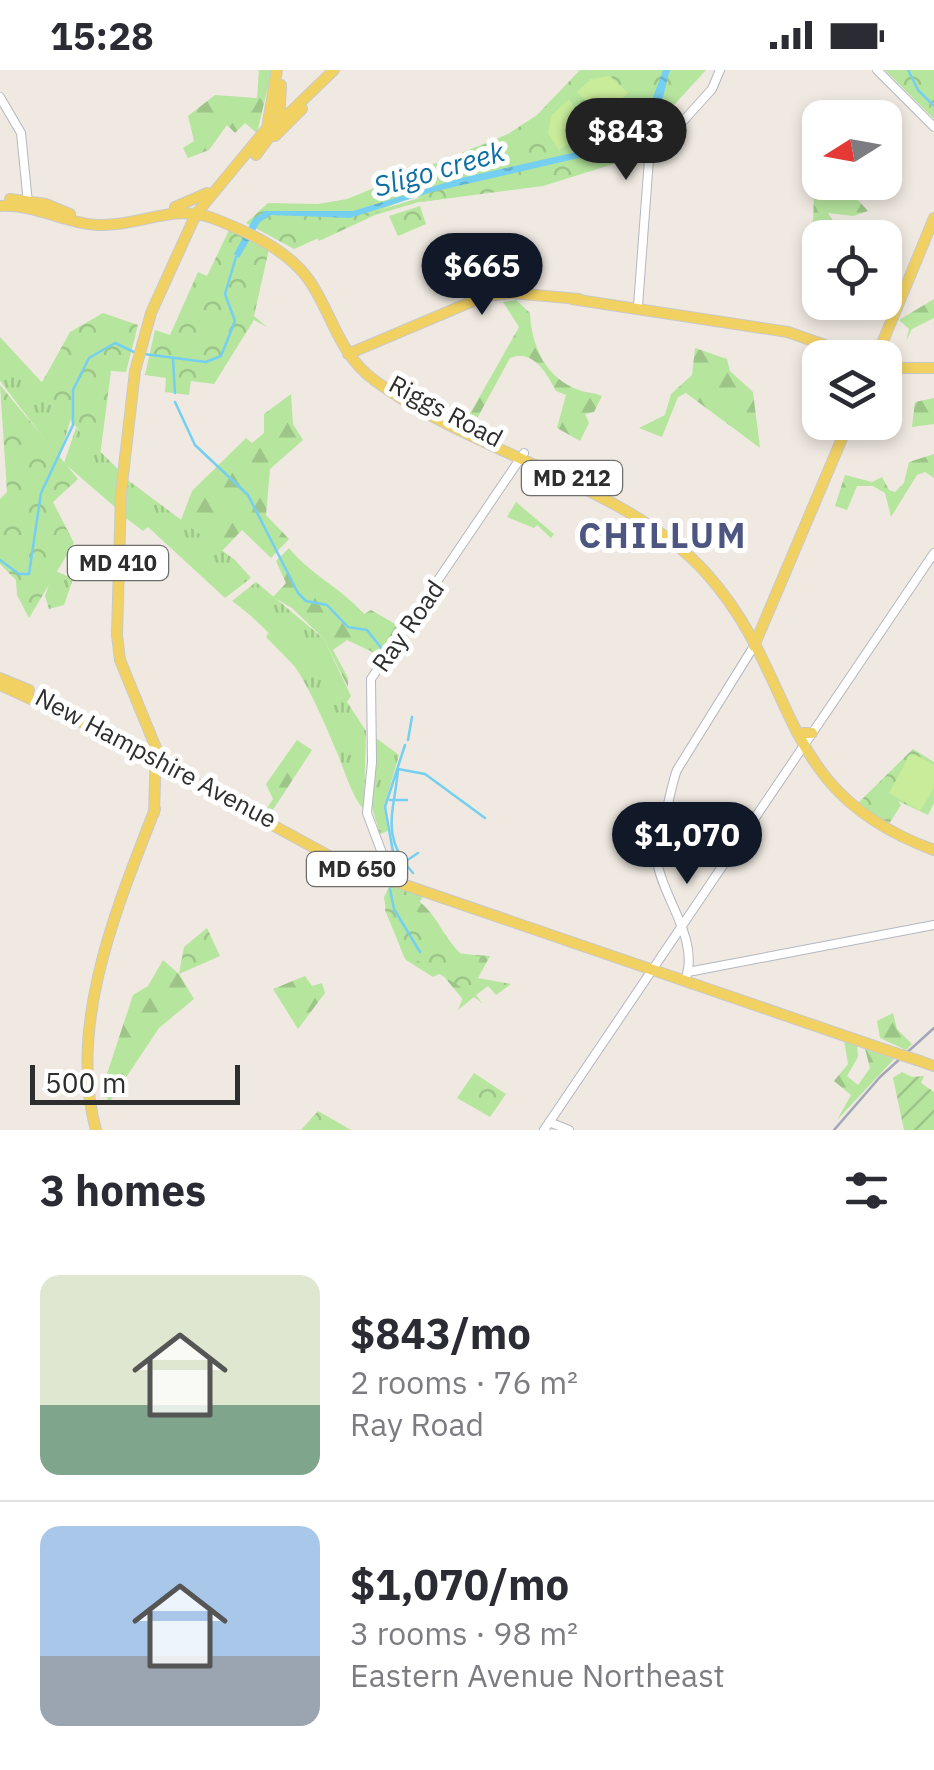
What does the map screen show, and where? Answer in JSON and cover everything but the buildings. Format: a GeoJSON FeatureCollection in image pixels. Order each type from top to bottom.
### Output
{"type":"FeatureCollection","features":[{"type":"Feature","properties":{"kind":"main road","name":"MD 410"},"geometry":{"type":"LineString","coordinates":[[278,124],[280,70]]}},
{"type":"Feature","properties":{"kind":"main road","name":"MD 410"},"geometry":{"type":"LineString","coordinates":[[154,813],[159,760],[146,719],[122,668],[118,648],[121,493],[139,353],[164,286],[203,209],[262,144],[280,70]]}},
{"type":"Feature","properties":{"kind":"main road"},"geometry":{"type":"LineString","coordinates":[[262,144],[334,70]]}},
{"type":"Feature","properties":{"kind":"main road"},"geometry":{"type":"LineString","coordinates":[[262,144],[342,70]]}},
{"type":"Feature","properties":{"kind":"main road"},"geometry":{"type":"LineString","coordinates":[[294,118],[302,101]]}},
{"type":"Feature","properties":{"kind":"main road"},"geometry":{"type":"LineString","coordinates":[[173,209],[192,203],[225,181]]}},
{"type":"Feature","properties":{"kind":"main road","name":"Riggs Road"},"geometry":{"type":"LineString","coordinates":[[0,203],[28,204],[98,218],[203,209],[279,252],[305,275],[351,354],[382,385],[669,534],[713,572],[747,617],[804,746],[830,786],[855,811],[887,832],[934,850]]}},
{"type":"Feature","properties":{"kind":"main road"},"geometry":{"type":"LineString","coordinates":[[173,209],[192,229],[217,217]]}},
{"type":"Feature","properties":{"kind":"main road"},"geometry":{"type":"LineString","coordinates":[[203,209],[217,217]]}},
{"type":"Feature","properties":{"kind":"main road"},"geometry":{"type":"LineString","coordinates":[[890,340],[934,218]]}},
{"type":"Feature","properties":{"kind":"main road"},"geometry":{"type":"LineString","coordinates":[[351,354],[491,295],[632,306],[790,333],[810,340]]}},
{"type":"Feature","properties":{"kind":"main road"},"geometry":{"type":"LineString","coordinates":[[351,354],[394,335]]}},
{"type":"Feature","properties":{"kind":"main road"},"geometry":{"type":"LineString","coordinates":[[364,363],[372,346]]}},
{"type":"Feature","properties":{"kind":"main road","name":"Riggs Road"},"geometry":{"type":"LineString","coordinates":[[351,354],[404,391],[624,512],[678,548],[712,581],[757,644],[763,667],[788,712]]}},
{"type":"Feature","properties":{"kind":"main road"},"geometry":{"type":"LineString","coordinates":[[902,363],[934,368]]}},
{"type":"Feature","properties":{"kind":"main road"},"geometry":{"type":"LineString","coordinates":[[757,644],[841,440]]}},
{"type":"Feature","properties":{"kind":"main road"},"geometry":{"type":"LineString","coordinates":[[757,644],[777,594]]}},
{"type":"Feature","properties":{"kind":"main road"},"geometry":{"type":"LineString","coordinates":[[747,617],[755,624],[764,621]]}},
{"type":"Feature","properties":{"kind":"main road","name":"MD 410"},"geometry":{"type":"LineString","coordinates":[[96,1130],[86,1088],[96,981],[160,796],[153,724],[118,648]]}},
{"type":"Feature","properties":{"kind":"main road"},"geometry":{"type":"LineString","coordinates":[[748,664],[754,660],[763,667]]}},
{"type":"Feature","properties":{"kind":"main road","name":"New Hampshire Avenue"},"geometry":{"type":"LineString","coordinates":[[0,678],[135,744],[307,847],[646,969],[690,978],[934,1066]]}},
{"type":"Feature","properties":{"kind":"main road","name":"New Hampshire Avenue"},"geometry":{"type":"LineString","coordinates":[[0,685],[71,716],[309,841],[383,875]]}},
{"type":"Feature","properties":{"kind":"main road"},"geometry":{"type":"LineString","coordinates":[[135,744],[149,740],[146,719]]}},
{"type":"Feature","properties":{"kind":"main road"},"geometry":{"type":"LineString","coordinates":[[798,733],[812,733]]}},
{"type":"Feature","properties":{"kind":"main road"},"geometry":{"type":"LineString","coordinates":[[160,796],[164,776],[177,772]]}},
{"type":"Feature","properties":{"kind":"street"},"geometry":{"type":"LineString","coordinates":[[632,306],[649,160],[712,89],[720,70]]}},
{"type":"Feature","properties":{"kind":"street"},"geometry":{"type":"LineString","coordinates":[[877,70],[934,126]]}},
{"type":"Feature","properties":{"kind":"street"},"geometry":{"type":"LineString","coordinates":[[0,97],[21,133],[28,204]]}},
{"type":"Feature","properties":{"kind":"street","name":"Ray Road"},"geometry":{"type":"LineString","coordinates":[[383,875],[382,853],[367,813],[372,762],[371,679],[522,456]]}},
{"type":"Feature","properties":{"kind":"street"},"geometry":{"type":"LineString","coordinates":[[570,1130],[547,1126],[646,969],[682,926],[934,552]]}},
{"type":"Feature","properties":{"kind":"street"},"geometry":{"type":"LineString","coordinates":[[738,675],[757,644]]}},
{"type":"Feature","properties":{"kind":"street"},"geometry":{"type":"LineString","coordinates":[[757,644],[674,776],[656,859],[682,926],[690,978],[934,925]]}},
{"type":"Feature","properties":{"kind":"green space"},"geometry":{"type":"Polygon","coordinates":[[[259,70],[272,70],[257,133],[245,123],[235,133],[227,125],[209,150],[188,158],[183,148],[194,141],[188,116],[215,95],[257,98],[259,70]]]}},
{"type":"Feature","properties":{"kind":"green space"},"geometry":{"type":"Polygon","coordinates":[[[580,70],[706,70],[623,161],[543,186],[420,202],[417,194],[294,249],[246,223],[268,203],[318,204],[347,199],[508,134],[537,115],[580,70]]]}},
{"type":"Feature","properties":{"kind":"green space"},"geometry":{"type":"Polygon","coordinates":[[[885,70],[934,70],[934,119],[885,70]]]}},
{"type":"Feature","properties":{"kind":"green space"},"geometry":{"type":"Polygon","coordinates":[[[610,76],[628,93],[601,117],[577,92],[591,79],[610,76]]]}},
{"type":"Feature","properties":{"kind":"green space"},"geometry":{"type":"Polygon","coordinates":[[[569,99],[588,130],[559,150],[548,133],[551,116],[569,99]]]}},
{"type":"Feature","properties":{"kind":"green space"},"geometry":{"type":"Polygon","coordinates":[[[478,180],[457,197],[419,202],[375,215],[319,241],[311,231],[478,180]]]}},
{"type":"Feature","properties":{"kind":"green space"},"geometry":{"type":"Polygon","coordinates":[[[814,200],[858,200],[868,211],[853,216],[828,213],[833,220],[813,220],[814,200]]]}},
{"type":"Feature","properties":{"kind":"green space"},"geometry":{"type":"Polygon","coordinates":[[[420,206],[426,224],[398,236],[389,216],[420,206]]]}},
{"type":"Feature","properties":{"kind":"green space"},"geometry":{"type":"Polygon","coordinates":[[[230,228],[269,249],[254,316],[267,327],[254,320],[214,384],[191,381],[189,395],[165,392],[166,378],[145,375],[155,330],[170,335],[198,272],[207,276],[230,228]]]}},
{"type":"Feature","properties":{"kind":"green space"},"geometry":{"type":"Polygon","coordinates":[[[934,299],[934,318],[912,329],[906,341],[909,329],[899,320],[934,299]]]}},
{"type":"Feature","properties":{"kind":"green space"},"geometry":{"type":"Polygon","coordinates":[[[516,300],[530,313],[537,349],[549,369],[567,385],[602,396],[594,412],[585,414],[589,423],[580,441],[557,428],[566,395],[556,391],[543,370],[525,357],[510,358],[474,424],[467,419],[519,327],[503,302],[516,300]]]}},
{"type":"Feature","properties":{"kind":"green space"},"geometry":{"type":"Polygon","coordinates":[[[103,313],[138,325],[126,372],[111,371],[100,456],[41,384],[70,332],[103,313]]]}},
{"type":"Feature","properties":{"kind":"green space"},"geometry":{"type":"Polygon","coordinates":[[[0,337],[72,415],[59,458],[0,381],[0,337]]]}},
{"type":"Feature","properties":{"kind":"green space"},"geometry":{"type":"Polygon","coordinates":[[[695,348],[727,359],[730,371],[753,392],[760,448],[686,393],[678,397],[662,437],[639,428],[665,415],[671,394],[692,375],[695,348]]]}},
{"type":"Feature","properties":{"kind":"green space"},"geometry":{"type":"Polygon","coordinates":[[[0,385],[78,479],[53,502],[74,543],[29,618],[17,595],[16,580],[0,564],[0,499],[7,492],[0,385]]]}},
{"type":"Feature","properties":{"kind":"green space"},"geometry":{"type":"Polygon","coordinates":[[[291,394],[293,424],[303,440],[270,469],[266,515],[289,539],[271,558],[242,530],[222,551],[181,520],[192,491],[246,438],[252,443],[264,433],[264,414],[291,394]]]}},
{"type":"Feature","properties":{"kind":"green space"},"geometry":{"type":"Polygon","coordinates":[[[934,398],[934,424],[912,427],[915,402],[934,398]]]}},
{"type":"Feature","properties":{"kind":"green space"},"geometry":{"type":"Polygon","coordinates":[[[76,428],[120,471],[116,508],[64,463],[76,428]]]}},
{"type":"Feature","properties":{"kind":"green space"},"geometry":{"type":"Polygon","coordinates":[[[934,454],[934,478],[925,472],[917,475],[891,517],[885,493],[873,486],[857,486],[847,510],[835,506],[845,475],[872,482],[882,477],[889,490],[895,492],[904,483],[909,462],[934,454]]]}},
{"type":"Feature","properties":{"kind":"green space"},"geometry":{"type":"Polygon","coordinates":[[[125,478],[235,560],[251,578],[225,598],[148,527],[143,531],[122,515],[125,478]]]}},
{"type":"Feature","properties":{"kind":"green space"},"geometry":{"type":"Polygon","coordinates":[[[516,502],[554,534],[551,538],[537,525],[534,528],[507,517],[516,502]]]}},
{"type":"Feature","properties":{"kind":"green space"},"geometry":{"type":"Polygon","coordinates":[[[289,548],[364,614],[371,610],[402,628],[381,656],[347,640],[333,650],[348,678],[348,687],[324,639],[292,608],[273,597],[286,583],[276,561],[289,548]]]}},
{"type":"Feature","properties":{"kind":"green space"},"geometry":{"type":"Polygon","coordinates":[[[54,570],[73,579],[64,605],[49,609],[45,596],[54,570]]]}},
{"type":"Feature","properties":{"kind":"green space"},"geometry":{"type":"Polygon","coordinates":[[[256,582],[324,639],[351,696],[347,702],[366,731],[364,809],[297,670],[270,634],[232,601],[256,582]]]}},
{"type":"Feature","properties":{"kind":"green space"},"geometry":{"type":"Polygon","coordinates":[[[268,633],[298,659],[306,678],[266,637],[268,633]]]}},
{"type":"Feature","properties":{"kind":"green space"},"geometry":{"type":"Polygon","coordinates":[[[376,738],[399,755],[384,807],[388,831],[380,834],[371,804],[376,738]]]}},
{"type":"Feature","properties":{"kind":"green space"},"geometry":{"type":"Polygon","coordinates":[[[297,740],[312,750],[269,816],[264,813],[273,799],[266,784],[297,740]]]}},
{"type":"Feature","properties":{"kind":"green space"},"geometry":{"type":"Polygon","coordinates":[[[913,749],[934,762],[934,803],[928,815],[898,801],[901,805],[887,827],[855,806],[913,749]]]}},
{"type":"Feature","properties":{"kind":"green space"},"geometry":{"type":"Polygon","coordinates":[[[916,755],[934,765],[934,788],[920,811],[889,793],[909,756],[916,755]]]}},
{"type":"Feature","properties":{"kind":"green space"},"geometry":{"type":"Polygon","coordinates":[[[390,885],[420,895],[420,902],[461,954],[490,956],[465,1002],[441,973],[433,977],[406,960],[386,911],[384,897],[390,885]]]}},
{"type":"Feature","properties":{"kind":"green space"},"geometry":{"type":"Polygon","coordinates":[[[398,886],[421,894],[422,900],[412,901],[413,909],[439,927],[459,953],[484,957],[472,977],[511,984],[496,995],[488,986],[476,995],[482,1003],[474,997],[458,1010],[466,990],[413,958],[405,959],[385,910],[388,890],[398,886]]]}},
{"type":"Feature","properties":{"kind":"green space"},"geometry":{"type":"Polygon","coordinates":[[[207,928],[220,956],[179,974],[184,947],[207,928]]]}},
{"type":"Feature","properties":{"kind":"green space"},"geometry":{"type":"Polygon","coordinates":[[[163,960],[179,974],[194,999],[159,1028],[109,1103],[103,1086],[133,995],[148,986],[163,960]]]}},
{"type":"Feature","properties":{"kind":"green space"},"geometry":{"type":"Polygon","coordinates":[[[305,976],[312,986],[322,983],[325,993],[298,1029],[273,989],[305,976]]]}},
{"type":"Feature","properties":{"kind":"green space"},"geometry":{"type":"Polygon","coordinates":[[[893,1013],[897,1029],[912,1044],[906,1050],[880,1038],[877,1021],[893,1013]]]}},
{"type":"Feature","properties":{"kind":"green space"},"geometry":{"type":"Polygon","coordinates":[[[844,1040],[857,1044],[858,1057],[847,1076],[858,1085],[870,1068],[865,1049],[894,1059],[837,1120],[851,1095],[834,1081],[848,1064],[844,1040]]]}},
{"type":"Feature","properties":{"kind":"green space"},"geometry":{"type":"Polygon","coordinates":[[[902,1072],[912,1077],[924,1076],[921,1083],[934,1092],[934,1130],[904,1130],[893,1078],[902,1072]]]}},
{"type":"Feature","properties":{"kind":"green space"},"geometry":{"type":"Polygon","coordinates":[[[474,1073],[506,1094],[490,1117],[457,1098],[474,1073]]]}},
{"type":"Feature","properties":{"kind":"green space"},"geometry":{"type":"Polygon","coordinates":[[[318,1111],[351,1130],[301,1130],[318,1111]]]}},
{"type":"Feature","properties":{"kind":"water"},"geometry":{"type":"Polygon","coordinates":[[[663,70],[670,70],[654,116],[626,138],[585,156],[584,150],[608,143],[647,114],[663,70]]]}},
{"type":"Feature","properties":{"kind":"water"},"geometry":{"type":"Polygon","coordinates":[[[581,151],[583,157],[432,192],[350,218],[271,215],[260,222],[239,258],[234,254],[253,219],[265,211],[353,211],[461,178],[581,151]]]}},
{"type":"Feature","properties":{"kind":"waterway"},"geometry":{"type":"LineString","coordinates":[[908,70],[918,90],[934,106]]}},
{"type":"Feature","properties":{"kind":"waterway","name":"Sligo creek"},"geometry":{"type":"LineString","coordinates":[[144,354],[206,362],[221,356],[235,321],[225,294],[236,257]]}},
{"type":"Feature","properties":{"kind":"waterway","name":"Sligo creek"},"geometry":{"type":"LineString","coordinates":[[0,560],[19,574],[29,574],[41,493],[73,425],[73,390],[89,358],[115,343],[136,353]]}},
{"type":"Feature","properties":{"kind":"waterway"},"geometry":{"type":"LineString","coordinates":[[173,359],[175,393]]}},
{"type":"Feature","properties":{"kind":"waterway"},"geometry":{"type":"LineString","coordinates":[[175,402],[195,445],[248,495],[298,593],[306,601],[327,605],[348,627],[367,630],[383,650]]}},
{"type":"Feature","properties":{"kind":"waterway"},"geometry":{"type":"LineString","coordinates":[[408,740],[412,717]]}},
{"type":"Feature","properties":{"kind":"waterway"},"geometry":{"type":"LineString","coordinates":[[396,869],[385,807],[405,745]]}},
{"type":"Feature","properties":{"kind":"waterway"},"geometry":{"type":"LineString","coordinates":[[398,769],[393,835],[402,860],[413,873]]}},
{"type":"Feature","properties":{"kind":"waterway"},"geometry":{"type":"LineString","coordinates":[[398,769],[425,774],[485,818]]}},
{"type":"Feature","properties":{"kind":"waterway"},"geometry":{"type":"LineString","coordinates":[[390,800],[407,800]]}},
{"type":"Feature","properties":{"kind":"waterway"},"geometry":{"type":"LineString","coordinates":[[403,863],[418,853]]}},
{"type":"Feature","properties":{"kind":"waterway"},"geometry":{"type":"LineString","coordinates":[[390,889],[394,909],[420,952]]}},
{"type":"Feature","properties":{"kind":"railway"},"geometry":{"type":"LineString","coordinates":[[834,1130],[880,1077],[934,1028]]}},
{"type":"Feature","properties":{"kind":"district","name":"CHILLUM"},"geometry":{"type":"Point","coordinates":[663,536]}}]}
